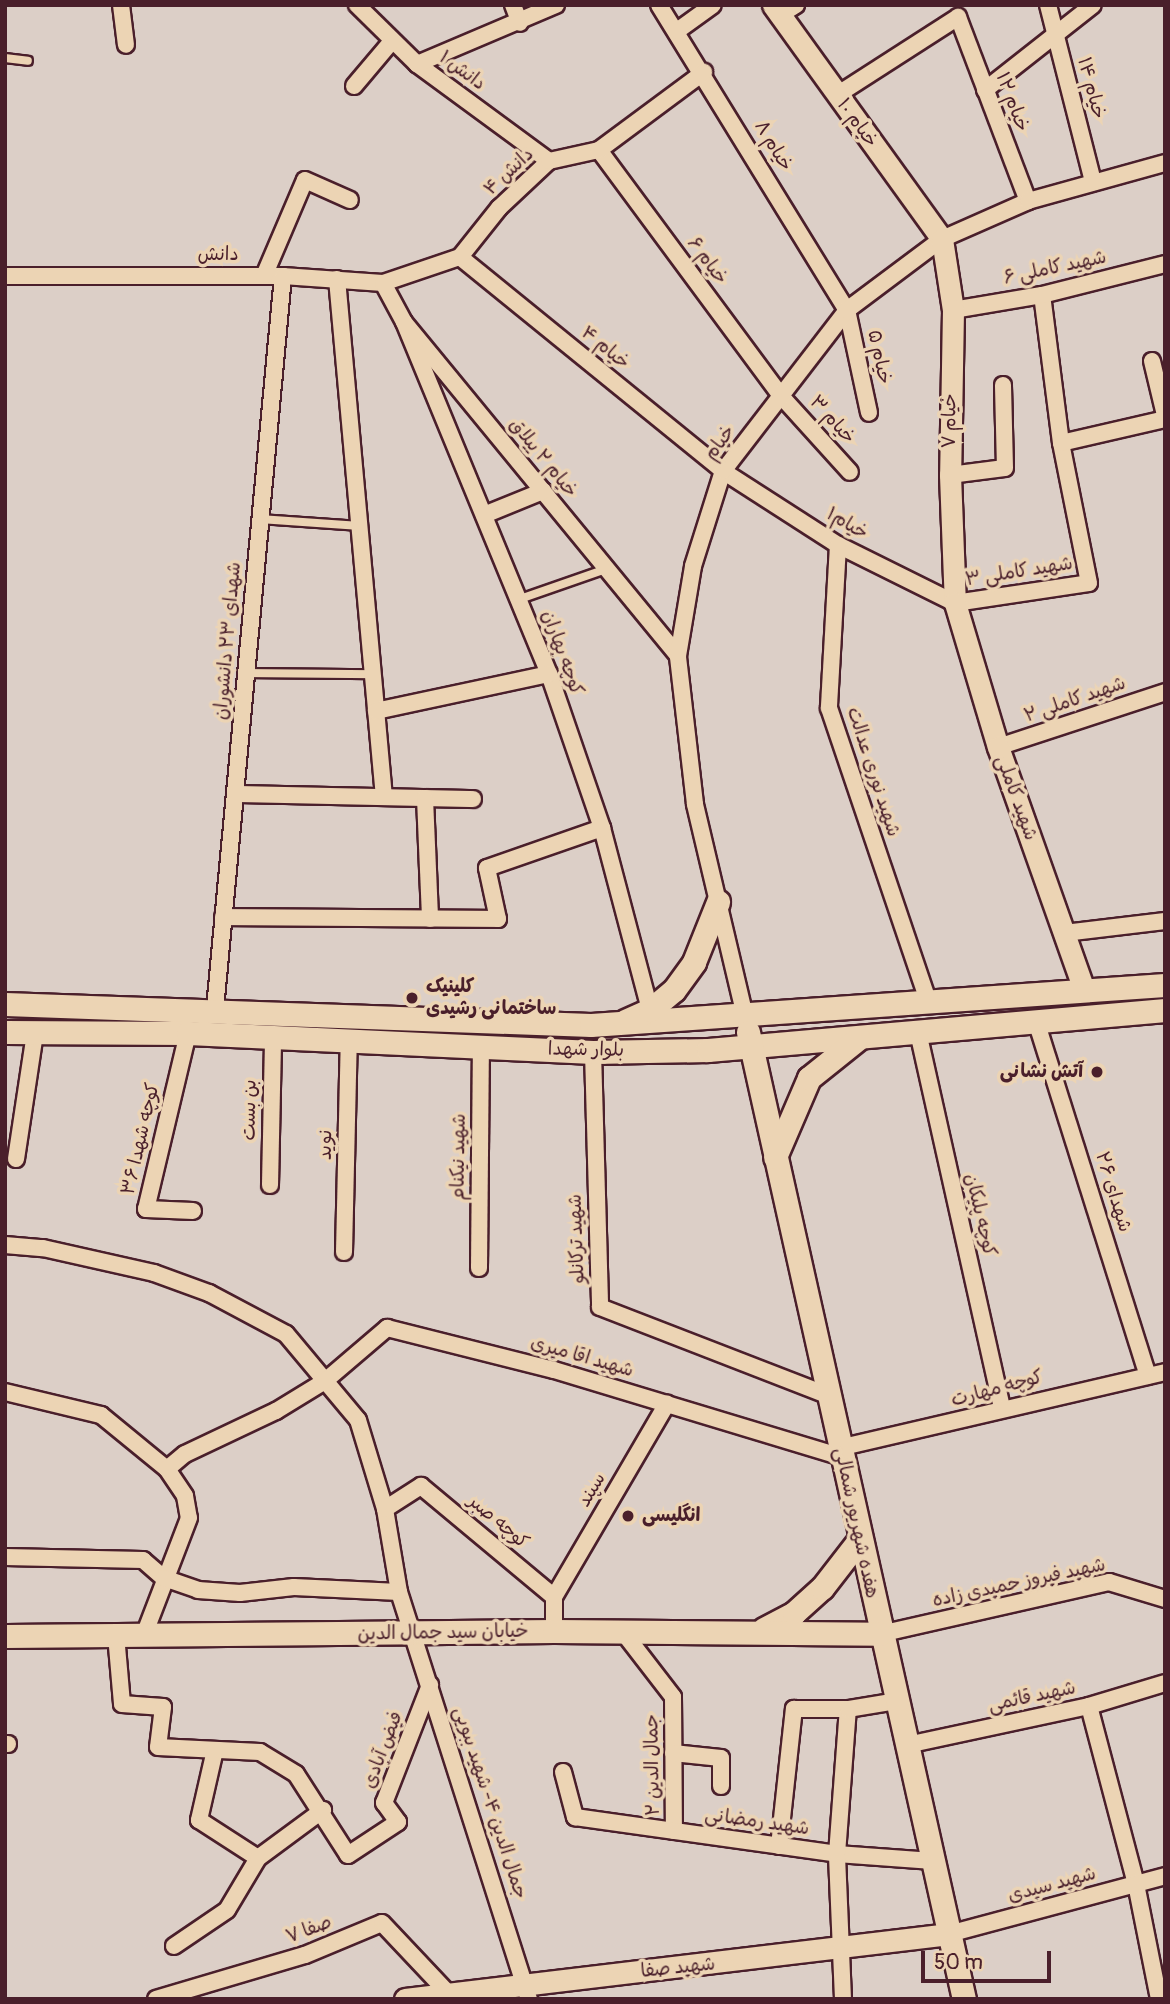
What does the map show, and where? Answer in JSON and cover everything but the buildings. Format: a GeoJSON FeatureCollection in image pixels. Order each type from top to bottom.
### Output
{"type":"FeatureCollection","features":[{"type":"Feature","properties":{"kind":"main road"},"geometry":{"type":"LineString","coordinates":[[638,1051],[646,1039],[646,1017],[674,990],[694,962],[718,902]]}},
{"type":"Feature","properties":{"kind":"main road","name":"بلوار شهدا"},"geometry":{"type":"LineString","coordinates":[[5,1004],[615,1024],[646,1017],[745,1016],[1165,985]]}},
{"type":"Feature","properties":{"kind":"main road","name":"بلوار شهدا"},"geometry":{"type":"LineString","coordinates":[[5,1032],[187,1033],[593,1052],[750,1046],[1165,1010]]}},
{"type":"Feature","properties":{"kind":"main road"},"geometry":{"type":"LineString","coordinates":[[826,1011],[821,1024],[828,1040]]}},
{"type":"Feature","properties":{"kind":"main road","name":"هفده شهریور شمالی"},"geometry":{"type":"LineString","coordinates":[[745,1016],[880,1634],[964,1999]]}},
{"type":"Feature","properties":{"kind":"main road"},"geometry":{"type":"LineString","coordinates":[[775,1157],[809,1077],[860,1037]]}},
{"type":"Feature","properties":{"kind":"main road"},"geometry":{"type":"LineString","coordinates":[[760,1631],[794,1613],[822,1588],[860,1539]]}},
{"type":"Feature","properties":{"kind":"main road","name":"خیابان سید جمال الدین"},"geometry":{"type":"LineString","coordinates":[[5,1636],[554,1631],[880,1634]]}},
{"type":"Feature","properties":{"kind":"street"},"geometry":{"type":"LineString","coordinates":[[121,5],[127,45]]}},
{"type":"Feature","properties":{"kind":"street","name":"دانش ۱"},"geometry":{"type":"LineString","coordinates":[[357,5],[417,64],[549,161]]}},
{"type":"Feature","properties":{"kind":"street"},"geometry":{"type":"LineString","coordinates":[[513,5],[520,23]]}},
{"type":"Feature","properties":{"kind":"street"},"geometry":{"type":"LineString","coordinates":[[417,64],[520,23],[556,5]]}},
{"type":"Feature","properties":{"kind":"street","name":"خیام ۸"},"geometry":{"type":"LineString","coordinates":[[659,5],[704,72],[847,310]]}},
{"type":"Feature","properties":{"kind":"street"},"geometry":{"type":"LineString","coordinates":[[677,31],[713,5]]}},
{"type":"Feature","properties":{"kind":"street","name":"خیام ۱۴"},"geometry":{"type":"LineString","coordinates":[[1048,5],[1093,182]]}},
{"type":"Feature","properties":{"kind":"street"},"geometry":{"type":"LineString","coordinates":[[985,90],[1093,5]]}},
{"type":"Feature","properties":{"kind":"street","name":"خیام ۱۰"},"geometry":{"type":"LineString","coordinates":[[783,9],[837,96],[942,239]]}},
{"type":"Feature","properties":{"kind":"street","name":"خیام ۱۲"},"geometry":{"type":"LineString","coordinates":[[837,96],[958,17],[1028,201]]}},
{"type":"Feature","properties":{"kind":"street"},"geometry":{"type":"LineString","coordinates":[[354,86],[392,41]]}},
{"type":"Feature","properties":{"kind":"street","name":"دانش ۴"},"geometry":{"type":"LineString","coordinates":[[460,257],[499,208],[549,161],[599,150],[704,72]]}},
{"type":"Feature","properties":{"kind":"street","name":"خیام ۶"},"geometry":{"type":"LineString","coordinates":[[599,150],[782,397]]}},
{"type":"Feature","properties":{"kind":"street","name":"خیام"},"geometry":{"type":"LineString","coordinates":[[745,1016],[689,769],[678,656],[693,566],[723,471],[847,310],[942,239],[1028,201],[1165,163]]}},
{"type":"Feature","properties":{"kind":"street"},"geometry":{"type":"LineString","coordinates":[[264,276],[305,180],[350,200]]}},
{"type":"Feature","properties":{"kind":"street","name":"خیام ۷"},"geometry":{"type":"LineString","coordinates":[[942,239],[953,310],[950,475],[955,603]]}},
{"type":"Feature","properties":{"kind":"street"},"geometry":{"type":"LineString","coordinates":[[383,282],[460,257]]}},
{"type":"Feature","properties":{"kind":"street","name":"خیام ۴"},"geometry":{"type":"LineString","coordinates":[[460,257],[723,471]]}},
{"type":"Feature","properties":{"kind":"street","name":"شهید کاملی ۶"},"geometry":{"type":"LineString","coordinates":[[953,310],[1042,295],[1165,264]]}},
{"type":"Feature","properties":{"kind":"street","name":"دانش"},"geometry":{"type":"LineString","coordinates":[[5,276],[283,276],[383,282]]}},
{"type":"Feature","properties":{"kind":"street","name":"شهدای ۲۳ دانشوران"},"geometry":{"type":"LineString","coordinates":[[215,1009],[283,276]]}},
{"type":"Feature","properties":{"kind":"street"},"geometry":{"type":"LineString","coordinates":[[337,279],[384,797]]}},
{"type":"Feature","properties":{"kind":"street","name":"خیام ۲ ییلاق"},"geometry":{"type":"LineString","coordinates":[[383,282],[404,322],[678,656]]}},
{"type":"Feature","properties":{"kind":"street"},"geometry":{"type":"LineString","coordinates":[[1042,295],[1061,443],[1165,417],[1152,361]]}},
{"type":"Feature","properties":{"kind":"street","name":"خیام ۵"},"geometry":{"type":"LineString","coordinates":[[847,310],[869,412]]}},
{"type":"Feature","properties":{"kind":"street","name":"کوچه بهاران"},"geometry":{"type":"LineString","coordinates":[[404,322],[549,674],[602,828],[646,1017]]}},
{"type":"Feature","properties":{"kind":"street"},"geometry":{"type":"LineString","coordinates":[[950,475],[1005,468],[1003,385]]}},
{"type":"Feature","properties":{"kind":"street","name":"خیام ۳"},"geometry":{"type":"LineString","coordinates":[[782,397],[850,472]]}},
{"type":"Feature","properties":{"kind":"street","name":"شهید کاملی ۳"},"geometry":{"type":"LineString","coordinates":[[955,603],[1089,583],[1061,443]]}},
{"type":"Feature","properties":{"kind":"street","name":"خیام۱"},"geometry":{"type":"LineString","coordinates":[[723,471],[838,545],[955,603]]}},
{"type":"Feature","properties":{"kind":"street"},"geometry":{"type":"LineString","coordinates":[[484,515],[543,491]]}},
{"type":"Feature","properties":{"kind":"street","name":"شهید نوری عدالت"},"geometry":{"type":"LineString","coordinates":[[838,545],[829,708],[929,1004]]}},
{"type":"Feature","properties":{"kind":"street","name":"شهید کاملی"},"geometry":{"type":"LineString","coordinates":[[955,603],[998,747],[1084,990]]}},
{"type":"Feature","properties":{"kind":"street"},"geometry":{"type":"LineString","coordinates":[[376,711],[549,674]]}},
{"type":"Feature","properties":{"kind":"street","name":"شهید کاملی ۲"},"geometry":{"type":"LineString","coordinates":[[998,747],[1165,692]]}},
{"type":"Feature","properties":{"kind":"street"},"geometry":{"type":"LineString","coordinates":[[235,794],[473,799]]}},
{"type":"Feature","properties":{"kind":"street"},"geometry":{"type":"LineString","coordinates":[[425,798],[430,919]]}},
{"type":"Feature","properties":{"kind":"street"},"geometry":{"type":"LineString","coordinates":[[223,917],[498,919],[487,868],[602,828]]}},
{"type":"Feature","properties":{"kind":"street"},"geometry":{"type":"LineString","coordinates":[[1064,933],[1165,921]]}},
{"type":"Feature","properties":{"kind":"street","name":"شهدای ۲۶"},"geometry":{"type":"LineString","coordinates":[[1036,1021],[1148,1376]]}},
{"type":"Feature","properties":{"kind":"street","name":"کوچه پلیکان"},"geometry":{"type":"LineString","coordinates":[[918,1032],[1002,1407]]}},
{"type":"Feature","properties":{"kind":"street"},"geometry":{"type":"LineString","coordinates":[[16,1159],[35,1033]]}},
{"type":"Feature","properties":{"kind":"street","name":"کوچه شهدا ۳۶"},"geometry":{"type":"LineString","coordinates":[[187,1033],[146,1209],[193,1211]]}},
{"type":"Feature","properties":{"kind":"street","name":"بن بست"},"geometry":{"type":"LineString","coordinates":[[270,1185],[273,1036]]}},
{"type":"Feature","properties":{"kind":"street","name":"نوید"},"geometry":{"type":"LineString","coordinates":[[344,1252],[349,1039]]}},
{"type":"Feature","properties":{"kind":"street","name":"شهید نیکنام"},"geometry":{"type":"LineString","coordinates":[[479,1268],[481,1047]]}},
{"type":"Feature","properties":{"kind":"street","name":"شهید ترکانلو"},"geometry":{"type":"LineString","coordinates":[[593,1052],[600,1307],[827,1395]]}},
{"type":"Feature","properties":{"kind":"street","name":"جمال الدین ۴- شهید ببویی"},"geometry":{"type":"LineString","coordinates":[[5,1245],[43,1248],[154,1273],[209,1293],[286,1334],[358,1420],[385,1509],[399,1592],[527,1992]]}},
{"type":"Feature","properties":{"kind":"street","name":"شهید اقا میری"},"geometry":{"type":"LineString","coordinates":[[325,1381],[387,1328],[840,1452]]}},
{"type":"Feature","properties":{"kind":"street","name":"کوچه مهارت"},"geometry":{"type":"LineString","coordinates":[[840,1452],[928,1430],[1002,1407],[1165,1372]]}},
{"type":"Feature","properties":{"kind":"street"},"geometry":{"type":"LineString","coordinates":[[167,1469],[185,1454],[276,1411],[325,1381]]}},
{"type":"Feature","properties":{"kind":"street"},"geometry":{"type":"LineString","coordinates":[[5,1392],[101,1415],[167,1469],[185,1496],[189,1518],[144,1635]]}},
{"type":"Feature","properties":{"kind":"street","name":"سپند"},"geometry":{"type":"LineString","coordinates":[[554,1597],[667,1404]]}},
{"type":"Feature","properties":{"kind":"street","name":"کوچه صبر"},"geometry":{"type":"LineString","coordinates":[[385,1509],[421,1486],[554,1597]]}},
{"type":"Feature","properties":{"kind":"street"},"geometry":{"type":"LineString","coordinates":[[5,1557],[143,1560],[164,1578],[198,1590],[240,1593],[294,1587],[399,1592]]}},
{"type":"Feature","properties":{"kind":"street","name":"شهید فیروز حمیدی زاده"},"geometry":{"type":"LineString","coordinates":[[880,1634],[1110,1582],[1165,1599]]}},
{"type":"Feature","properties":{"kind":"street"},"geometry":{"type":"LineString","coordinates":[[554,1597],[554,1631]]}},
{"type":"Feature","properties":{"kind":"street","name":"جمال الدین ۲"},"geometry":{"type":"LineString","coordinates":[[623,1632],[673,1697],[674,1831]]}},
{"type":"Feature","properties":{"kind":"street","name":"فیض آبادی"},"geometry":{"type":"LineString","coordinates":[[116,1635],[122,1704],[163,1707],[158,1747],[260,1752],[296,1774],[323,1810],[348,1855],[398,1822],[384,1804],[430,1685]]}},
{"type":"Feature","properties":{"kind":"street","name":"شهید قائمی"},"geometry":{"type":"LineString","coordinates":[[906,1745],[1089,1706],[1165,1683]]}},
{"type":"Feature","properties":{"kind":"street"},"geometry":{"type":"LineString","coordinates":[[779,1846],[794,1709],[848,1709],[897,1701]]}},
{"type":"Feature","properties":{"kind":"street"},"geometry":{"type":"LineString","coordinates":[[1089,1706],[1136,1884],[1159,1999]]}},
{"type":"Feature","properties":{"kind":"street"},"geometry":{"type":"LineString","coordinates":[[843,1999],[837,1854],[848,1709]]}},
{"type":"Feature","properties":{"kind":"street"},"geometry":{"type":"LineString","coordinates":[[215,1750],[199,1820],[258,1858]]}},
{"type":"Feature","properties":{"kind":"street"},"geometry":{"type":"LineString","coordinates":[[673,1753],[721,1758],[721,1786]]}},
{"type":"Feature","properties":{"kind":"street","name":"شهید رمضانی"},"geometry":{"type":"LineString","coordinates":[[563,1772],[575,1817],[837,1854],[933,1861]]}},
{"type":"Feature","properties":{"kind":"street"},"geometry":{"type":"LineString","coordinates":[[174,1945],[227,1910],[258,1858],[323,1810]]}},
{"type":"Feature","properties":{"kind":"street","name":"شهید سیدی"},"geometry":{"type":"LineString","coordinates":[[949,1934],[1165,1876]]}},
{"type":"Feature","properties":{"kind":"street","name":"صفا ۷"},"geometry":{"type":"LineString","coordinates":[[156,1999],[305,1955],[382,1923],[449,1994]]}},
{"type":"Feature","properties":{"kind":"street","name":"شهید صفا"},"geometry":{"type":"LineString","coordinates":[[405,1999],[449,1994],[527,1992],[949,1934]]}},
{"type":"Feature","properties":{"kind":"lane"},"geometry":{"type":"LineString","coordinates":[[5,58],[28,61]]}},
{"type":"Feature","properties":{"kind":"lane"},"geometry":{"type":"LineString","coordinates":[[260,519],[360,526]]}},
{"type":"Feature","properties":{"kind":"lane"},"geometry":{"type":"LineString","coordinates":[[520,599],[606,569]]}},
{"type":"Feature","properties":{"kind":"lane"},"geometry":{"type":"LineString","coordinates":[[246,673],[373,674]]}},
{"type":"Feature","properties":{"kind":"place","name":"کلینیک ساختمانی رشیدی"},"geometry":{"type":"Point","coordinates":[412,998]}},
{"type":"Feature","properties":{"kind":"place","name":"آتش نشانی"},"geometry":{"type":"Point","coordinates":[1097,1072]}},
{"type":"Feature","properties":{"kind":"place","name":"انگلیسی"},"geometry":{"type":"Point","coordinates":[628,1516]}}]}
